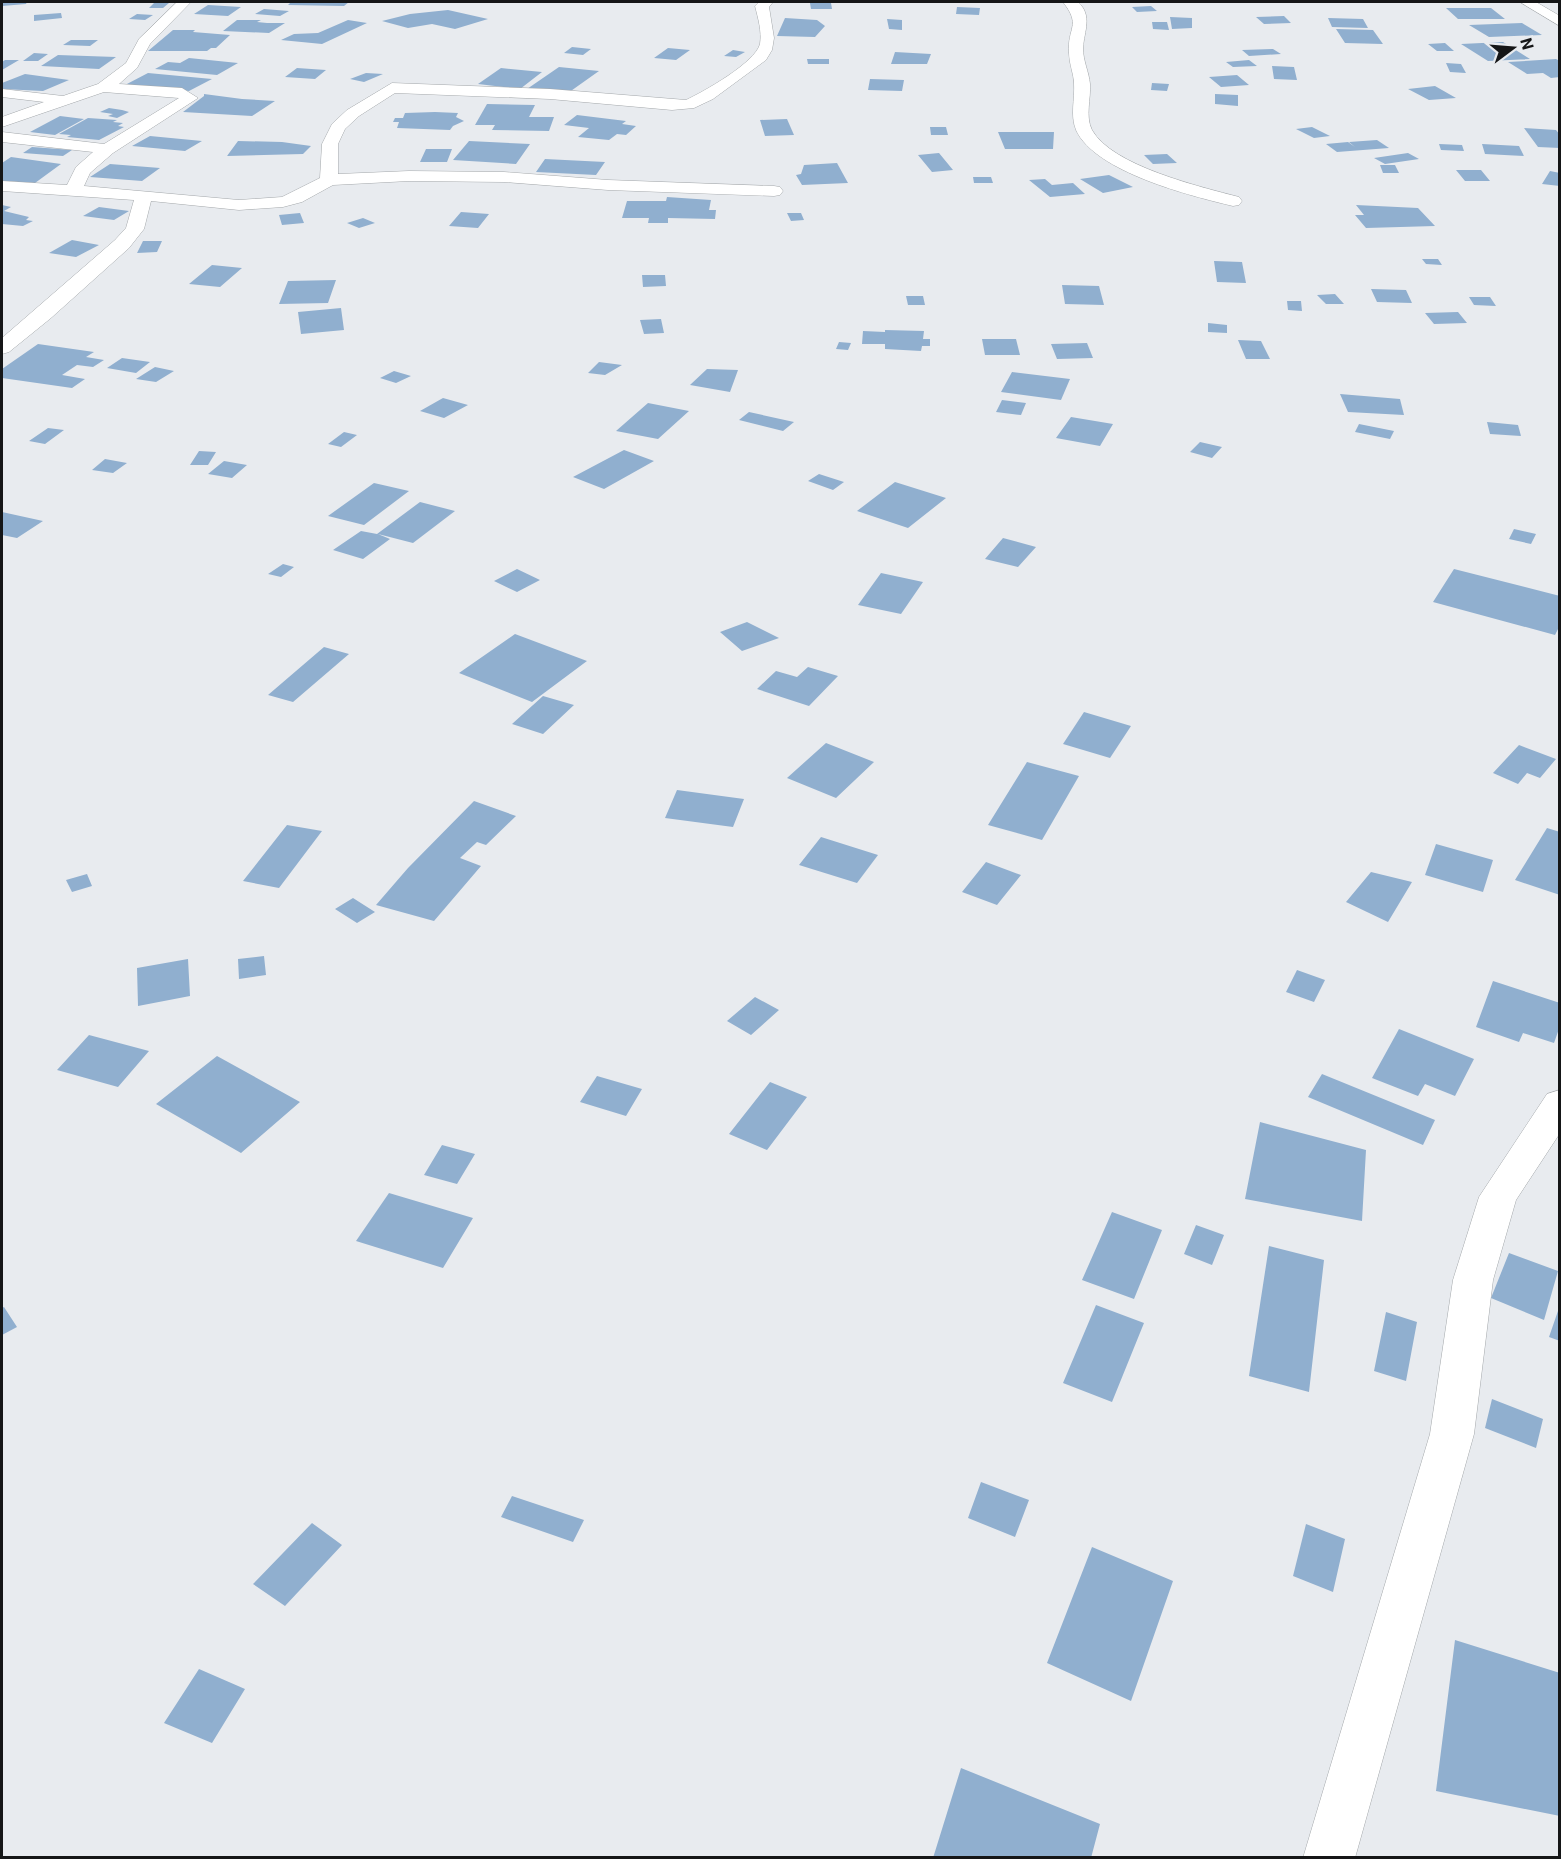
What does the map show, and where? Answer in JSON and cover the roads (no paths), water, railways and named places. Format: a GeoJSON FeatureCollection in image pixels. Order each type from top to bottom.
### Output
{"type":"FeatureCollection","features":[{"type":"Feature","properties":{"kind":"street"},"geometry":{"type":"LineString","coordinates":[[2,122],[103,87],[132,65],[144,42],[184,2]]}},
{"type":"Feature","properties":{"kind":"street"},"geometry":{"type":"LineString","coordinates":[[329,180],[330,144],[338,127],[353,113],[392,88],[550,94],[672,105],[698,102],[761,57],[766,50],[768,31],[762,6],[767,2]]}},
{"type":"Feature","properties":{"kind":"street"},"geometry":{"type":"LineString","coordinates":[[1070,2],[1076,6],[1082,22],[1076,48],[1082,83],[1081,114],[1086,132],[1116,160],[1175,184],[1233,201]]}},
{"type":"Feature","properties":{"kind":"street"},"geometry":{"type":"LineString","coordinates":[[1527,2],[1560,22]]}},
{"type":"Feature","properties":{"kind":"street"},"geometry":{"type":"LineString","coordinates":[[73,191],[82,171],[107,149],[190,98],[182,93],[103,87]]}},
{"type":"Feature","properties":{"kind":"street"},"geometry":{"type":"LineString","coordinates":[[2,93],[68,100]]}},
{"type":"Feature","properties":{"kind":"street"},"geometry":{"type":"LineString","coordinates":[[2,137],[107,149]]}},
{"type":"Feature","properties":{"kind":"street"},"geometry":{"type":"LineString","coordinates":[[2,186],[144,195],[239,205],[263,204],[296,198],[329,180],[451,176],[774,191]]}},
{"type":"Feature","properties":{"kind":"street"},"geometry":{"type":"LineString","coordinates":[[2,348],[44,314],[122,244],[135,229],[144,195]]}},
{"type":"Feature","properties":{"kind":"street"},"geometry":{"type":"LineString","coordinates":[[1329,1857],[1452,1434],[1473,1280],[1498,1197],[1560,1103]]}}]}
